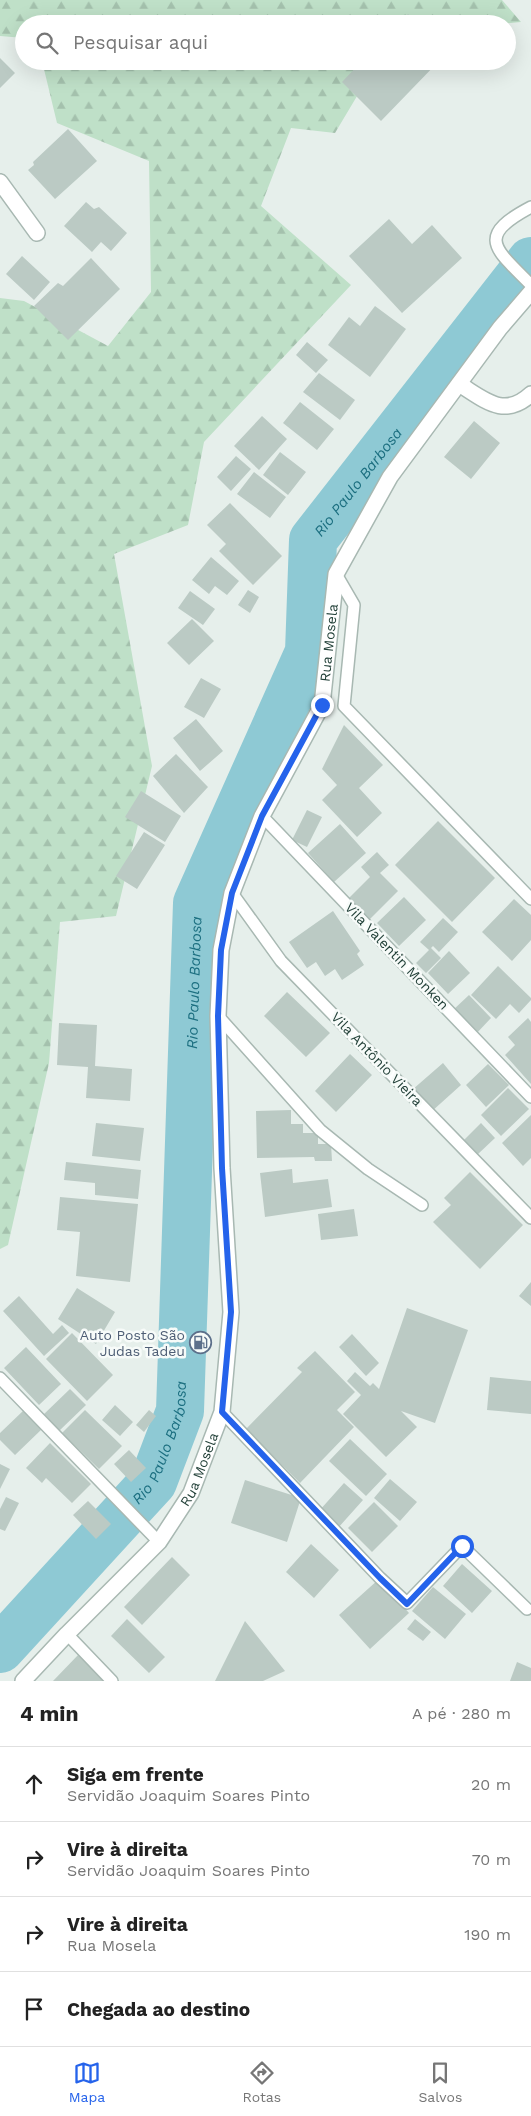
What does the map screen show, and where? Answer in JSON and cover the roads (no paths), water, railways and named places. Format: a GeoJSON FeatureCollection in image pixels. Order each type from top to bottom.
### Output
{"type":"FeatureCollection","features":[{"type":"Feature","properties":{"kind":"street"},"geometry":{"type":"LineString","coordinates":[[0,182],[37,233]]}},
{"type":"Feature","properties":{"kind":"street","name":"Rua Mosela"},"geometry":{"type":"LineString","coordinates":[[23,1681],[159,1542],[191,1493],[222,1412],[231,1312],[222,1168],[218,1016],[221,950],[232,893],[262,816],[322,705],[336,574],[390,477],[500,328],[531,292]]}},
{"type":"Feature","properties":{"kind":"street"},"geometry":{"type":"LineString","coordinates":[[459,384],[491,404],[500,406],[509,407],[522,403],[531,394]]}},
{"type":"Feature","properties":{"kind":"lane"},"geometry":{"type":"LineString","coordinates":[[531,207],[509,219],[496,235],[496,245],[500,253],[531,285]]}},
{"type":"Feature","properties":{"kind":"lane"},"geometry":{"type":"LineString","coordinates":[[336,574],[354,605],[344,706],[531,899]]}},
{"type":"Feature","properties":{"kind":"lane","name":"Vila Valentin Monken"},"geometry":{"type":"LineString","coordinates":[[262,816],[531,1097]]}},
{"type":"Feature","properties":{"kind":"lane","name":"Vila Antônio Vieira"},"geometry":{"type":"LineString","coordinates":[[232,893],[281,961],[531,1218]]}},
{"type":"Feature","properties":{"kind":"lane"},"geometry":{"type":"LineString","coordinates":[[218,1016],[320,1130],[368,1169],[422,1205]]}},
{"type":"Feature","properties":{"kind":"lane"},"geometry":{"type":"LineString","coordinates":[[0,1378],[159,1542]]}},
{"type":"Feature","properties":{"kind":"lane"},"geometry":{"type":"LineString","coordinates":[[222,1412],[407,1604],[462,1546],[527,1609]]}},
{"type":"Feature","properties":{"kind":"lane"},"geometry":{"type":"LineString","coordinates":[[67,1634],[112,1681]]}},
{"type":"Feature","properties":{"kind":"waterway","name":"Rio Paulo Barbosa"},"geometry":{"type":"LineString","coordinates":[[0,1649],[153,1482],[180,1411],[197,903],[309,652],[313,540],[531,261]]}},
{"type":"Feature","properties":{"kind":"place","name":"Auto Posto São Judas Tadeu"},"geometry":{"type":"Point","coordinates":[201,1343]}}]}
